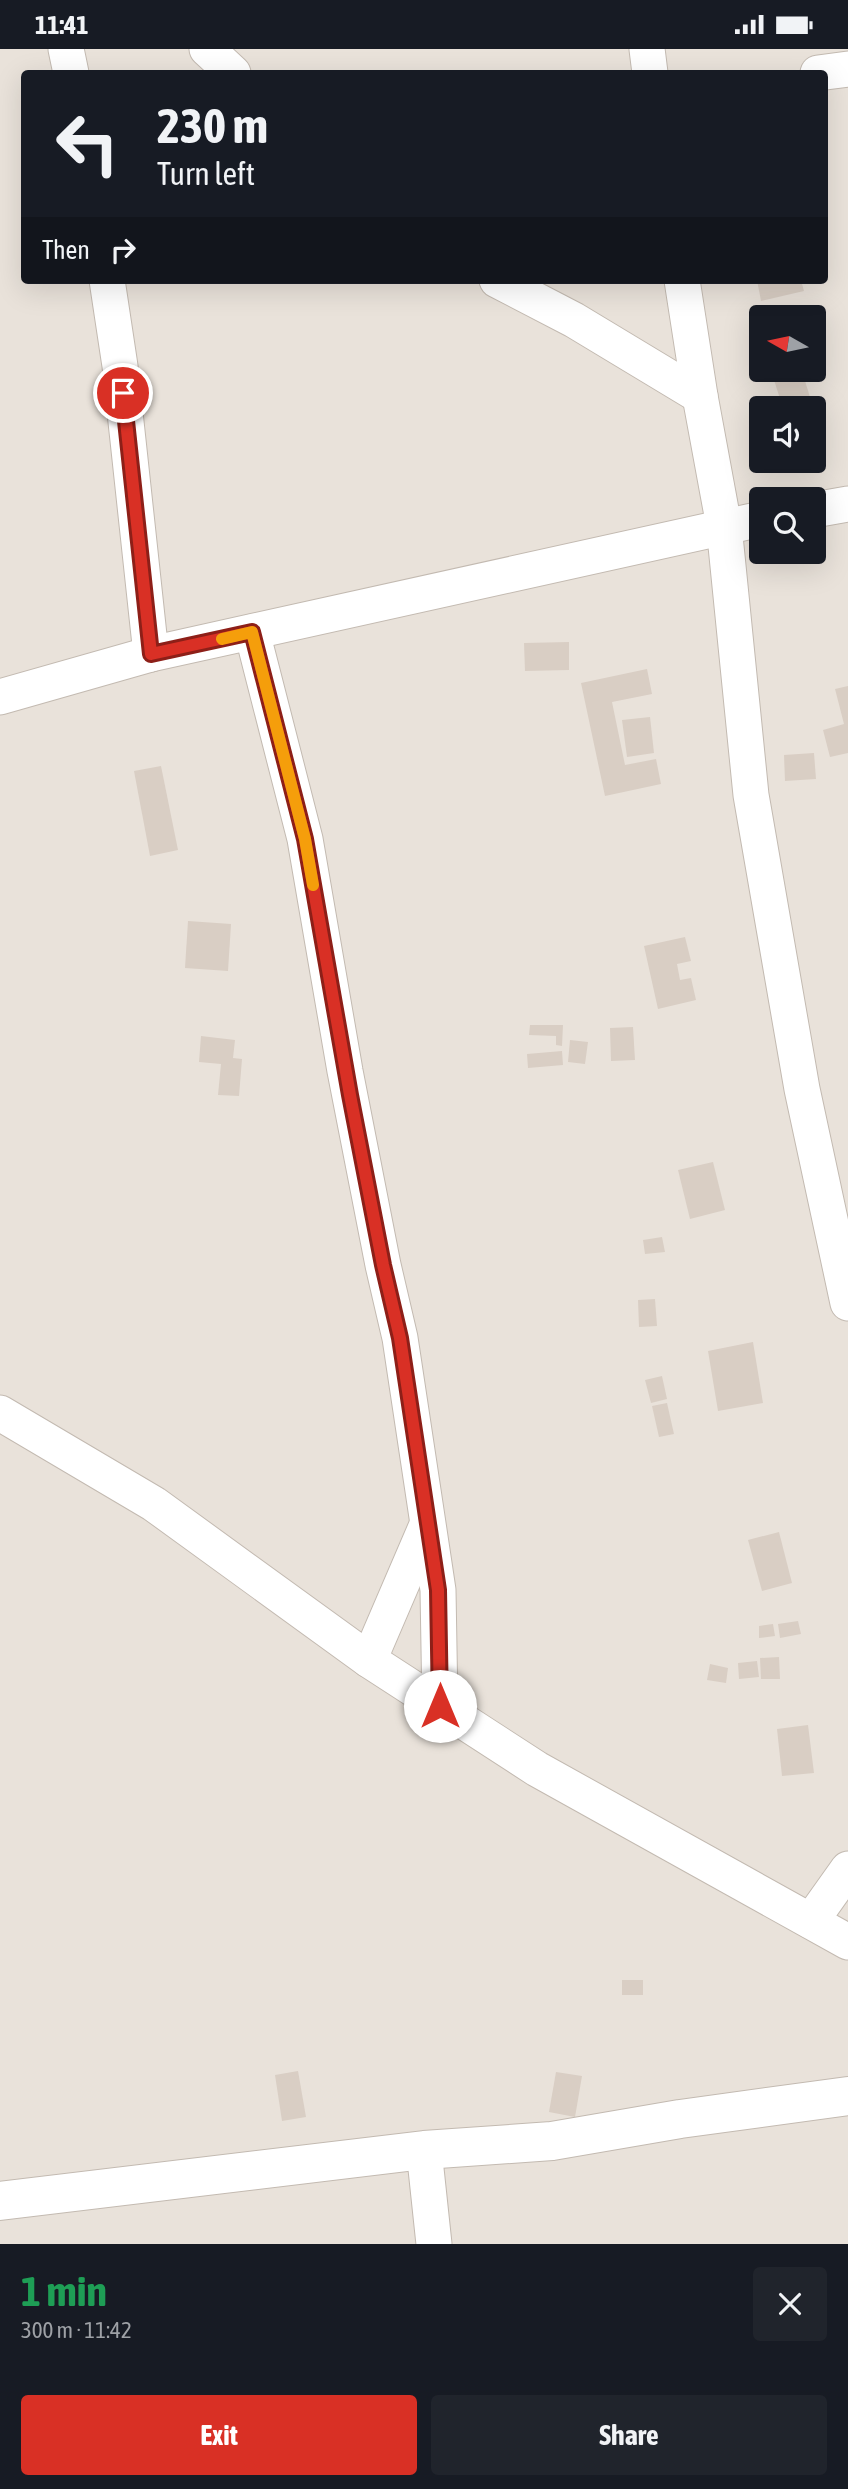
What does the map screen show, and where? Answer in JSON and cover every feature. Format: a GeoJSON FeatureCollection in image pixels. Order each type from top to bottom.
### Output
{"type":"FeatureCollection","features":[{"type":"Feature","properties":{"kind":"street"},"geometry":{"type":"LineString","coordinates":[[66,49],[70,70]]}},
{"type":"Feature","properties":{"kind":"street"},"geometry":{"type":"LineString","coordinates":[[207,49],[230,70]]}},
{"type":"Feature","properties":{"kind":"street"},"geometry":{"type":"LineString","coordinates":[[647,49],[650,70]]}},
{"type":"Feature","properties":{"kind":"street"},"geometry":{"type":"LineString","coordinates":[[828,72],[848,69]]}},
{"type":"Feature","properties":{"kind":"street"},"geometry":{"type":"LineString","coordinates":[[108,284],[120,366],[151,654]]}},
{"type":"Feature","properties":{"kind":"street"},"geometry":{"type":"LineString","coordinates":[[505,284],[574,320],[700,395]]}},
{"type":"Feature","properties":{"kind":"street"},"geometry":{"type":"LineString","coordinates":[[683,284],[724,526],[751,795],[802,1089],[848,1303]]}},
{"type":"Feature","properties":{"kind":"street"},"geometry":{"type":"LineString","coordinates":[[826,508],[848,504]]}},
{"type":"Feature","properties":{"kind":"street"},"geometry":{"type":"LineString","coordinates":[[0,697],[151,654],[749,521]]}},
{"type":"Feature","properties":{"kind":"street"},"geometry":{"type":"LineString","coordinates":[[252,632],[305,839],[353,1109],[400,1338],[438,1590],[440,1706]]}},
{"type":"Feature","properties":{"kind":"street"},"geometry":{"type":"LineString","coordinates":[[0,1413],[153,1504],[369,1660],[560,1782],[848,1942]]}},
{"type":"Feature","properties":{"kind":"street"},"geometry":{"type":"LineString","coordinates":[[369,1660],[428,1522]]}},
{"type":"Feature","properties":{"kind":"street"},"geometry":{"type":"LineString","coordinates":[[811,1921],[848,1869]]}},
{"type":"Feature","properties":{"kind":"street"},"geometry":{"type":"LineString","coordinates":[[0,2201],[424,2150],[552,2141],[848,2096]]}},
{"type":"Feature","properties":{"kind":"street"},"geometry":{"type":"LineString","coordinates":[[424,2150],[434,2244]]}},
{"type":"Feature","properties":{"kind":"shaded area"},"geometry":{"type":"Polygon","coordinates":[[[0,49],[848,49],[848,2244],[0,2244],[0,49]]]}},
{"type":"Feature","properties":{"kind":"building"},"geometry":{"type":"Polygon","coordinates":[[[758,284],[802,284],[804,291],[761,301],[758,284]]]}},
{"type":"Feature","properties":{"kind":"building"},"geometry":{"type":"Polygon","coordinates":[[[775,382],[805,382],[810,396],[779,396],[775,382]]]}},
{"type":"Feature","properties":{"kind":"building"},"geometry":{"type":"Polygon","coordinates":[[[569,642],[569,670],[525,671],[524,643],[569,642]]]}},
{"type":"Feature","properties":{"kind":"building"},"geometry":{"type":"Polygon","coordinates":[[[647,669],[652,694],[612,702],[625,765],[656,759],[661,784],[605,796],[581,683],[647,669]]]}},
{"type":"Feature","properties":{"kind":"building"},"geometry":{"type":"Polygon","coordinates":[[[848,686],[848,753],[830,757],[823,730],[844,724],[835,689],[848,686]]]}},
{"type":"Feature","properties":{"kind":"building"},"geometry":{"type":"Polygon","coordinates":[[[650,717],[654,753],[627,757],[622,720],[650,717]]]}},
{"type":"Feature","properties":{"kind":"building"},"geometry":{"type":"Polygon","coordinates":[[[814,753],[816,779],[785,781],[784,755],[814,753]]]}},
{"type":"Feature","properties":{"kind":"building"},"geometry":{"type":"Polygon","coordinates":[[[161,766],[178,850],[150,856],[134,771],[161,766]]]}},
{"type":"Feature","properties":{"kind":"building"},"geometry":{"type":"Polygon","coordinates":[[[188,921],[231,924],[228,971],[185,968],[188,921]]]}},
{"type":"Feature","properties":{"kind":"building"},"geometry":{"type":"Polygon","coordinates":[[[685,937],[691,961],[677,964],[680,980],[691,978],[696,1000],[658,1009],[644,946],[685,937]]]}},
{"type":"Feature","properties":{"kind":"building"},"geometry":{"type":"Polygon","coordinates":[[[530,1025],[563,1025],[562,1046],[556,1045],[556,1036],[529,1035],[530,1025]]]}},
{"type":"Feature","properties":{"kind":"building"},"geometry":{"type":"Polygon","coordinates":[[[633,1027],[635,1060],[611,1061],[610,1028],[633,1027]]]}},
{"type":"Feature","properties":{"kind":"building"},"geometry":{"type":"Polygon","coordinates":[[[201,1036],[235,1040],[233,1058],[242,1059],[239,1096],[218,1095],[221,1064],[199,1062],[201,1036]]]}},
{"type":"Feature","properties":{"kind":"building"},"geometry":{"type":"Polygon","coordinates":[[[570,1040],[588,1042],[585,1064],[568,1062],[570,1040]]]}},
{"type":"Feature","properties":{"kind":"building"},"geometry":{"type":"Polygon","coordinates":[[[562,1051],[563,1065],[528,1068],[527,1054],[562,1051]]]}},
{"type":"Feature","properties":{"kind":"building"},"geometry":{"type":"Polygon","coordinates":[[[713,1162],[725,1210],[690,1219],[678,1170],[713,1162]]]}},
{"type":"Feature","properties":{"kind":"building"},"geometry":{"type":"Polygon","coordinates":[[[662,1237],[665,1252],[645,1254],[643,1240],[662,1237]]]}},
{"type":"Feature","properties":{"kind":"building"},"geometry":{"type":"Polygon","coordinates":[[[655,1299],[657,1326],[639,1327],[638,1300],[655,1299]]]}},
{"type":"Feature","properties":{"kind":"building"},"geometry":{"type":"Polygon","coordinates":[[[753,1342],[763,1403],[718,1411],[708,1351],[753,1342]]]}},
{"type":"Feature","properties":{"kind":"building"},"geometry":{"type":"Polygon","coordinates":[[[662,1376],[667,1399],[651,1403],[645,1380],[662,1376]]]}},
{"type":"Feature","properties":{"kind":"building"},"geometry":{"type":"Polygon","coordinates":[[[667,1403],[674,1434],[659,1437],[652,1406],[667,1403]]]}},
{"type":"Feature","properties":{"kind":"building"},"geometry":{"type":"Polygon","coordinates":[[[779,1532],[792,1583],[762,1591],[748,1540],[779,1532]]]}},
{"type":"Feature","properties":{"kind":"building"},"geometry":{"type":"Polygon","coordinates":[[[798,1621],[801,1634],[780,1638],[778,1624],[798,1621]]]}},
{"type":"Feature","properties":{"kind":"building"},"geometry":{"type":"Polygon","coordinates":[[[773,1624],[775,1636],[759,1638],[759,1626],[773,1624]]]}},
{"type":"Feature","properties":{"kind":"building"},"geometry":{"type":"Polygon","coordinates":[[[779,1657],[780,1679],[761,1679],[760,1658],[779,1657]]]}},
{"type":"Feature","properties":{"kind":"building"},"geometry":{"type":"Polygon","coordinates":[[[757,1661],[759,1677],[739,1679],[738,1663],[757,1661]]]}},
{"type":"Feature","properties":{"kind":"building"},"geometry":{"type":"Polygon","coordinates":[[[710,1664],[728,1668],[726,1683],[707,1680],[710,1664]]]}},
{"type":"Feature","properties":{"kind":"building"},"geometry":{"type":"Polygon","coordinates":[[[808,1725],[814,1773],[782,1776],[777,1729],[808,1725]]]}},
{"type":"Feature","properties":{"kind":"building"},"geometry":{"type":"Polygon","coordinates":[[[622,1980],[643,1980],[643,1995],[622,1995],[622,1980]]]}},
{"type":"Feature","properties":{"kind":"building"},"geometry":{"type":"Polygon","coordinates":[[[298,2071],[306,2117],[282,2121],[275,2075],[298,2071]]]}},
{"type":"Feature","properties":{"kind":"building"},"geometry":{"type":"Polygon","coordinates":[[[556,2072],[582,2076],[575,2117],[549,2112],[556,2072]]]}},
{"type":"Feature","properties":{"kind":"slow traffic"},"geometry":{"type":"LineString","coordinates":[[222,639],[252,632],[305,839],[313,885]]}},
{"type":"Feature","properties":{"kind":"route"},"geometry":{"type":"LineString","coordinates":[[123,393],[151,654],[252,632],[305,839],[350,1095],[400,1338],[438,1590],[440,1706]]}}]}
